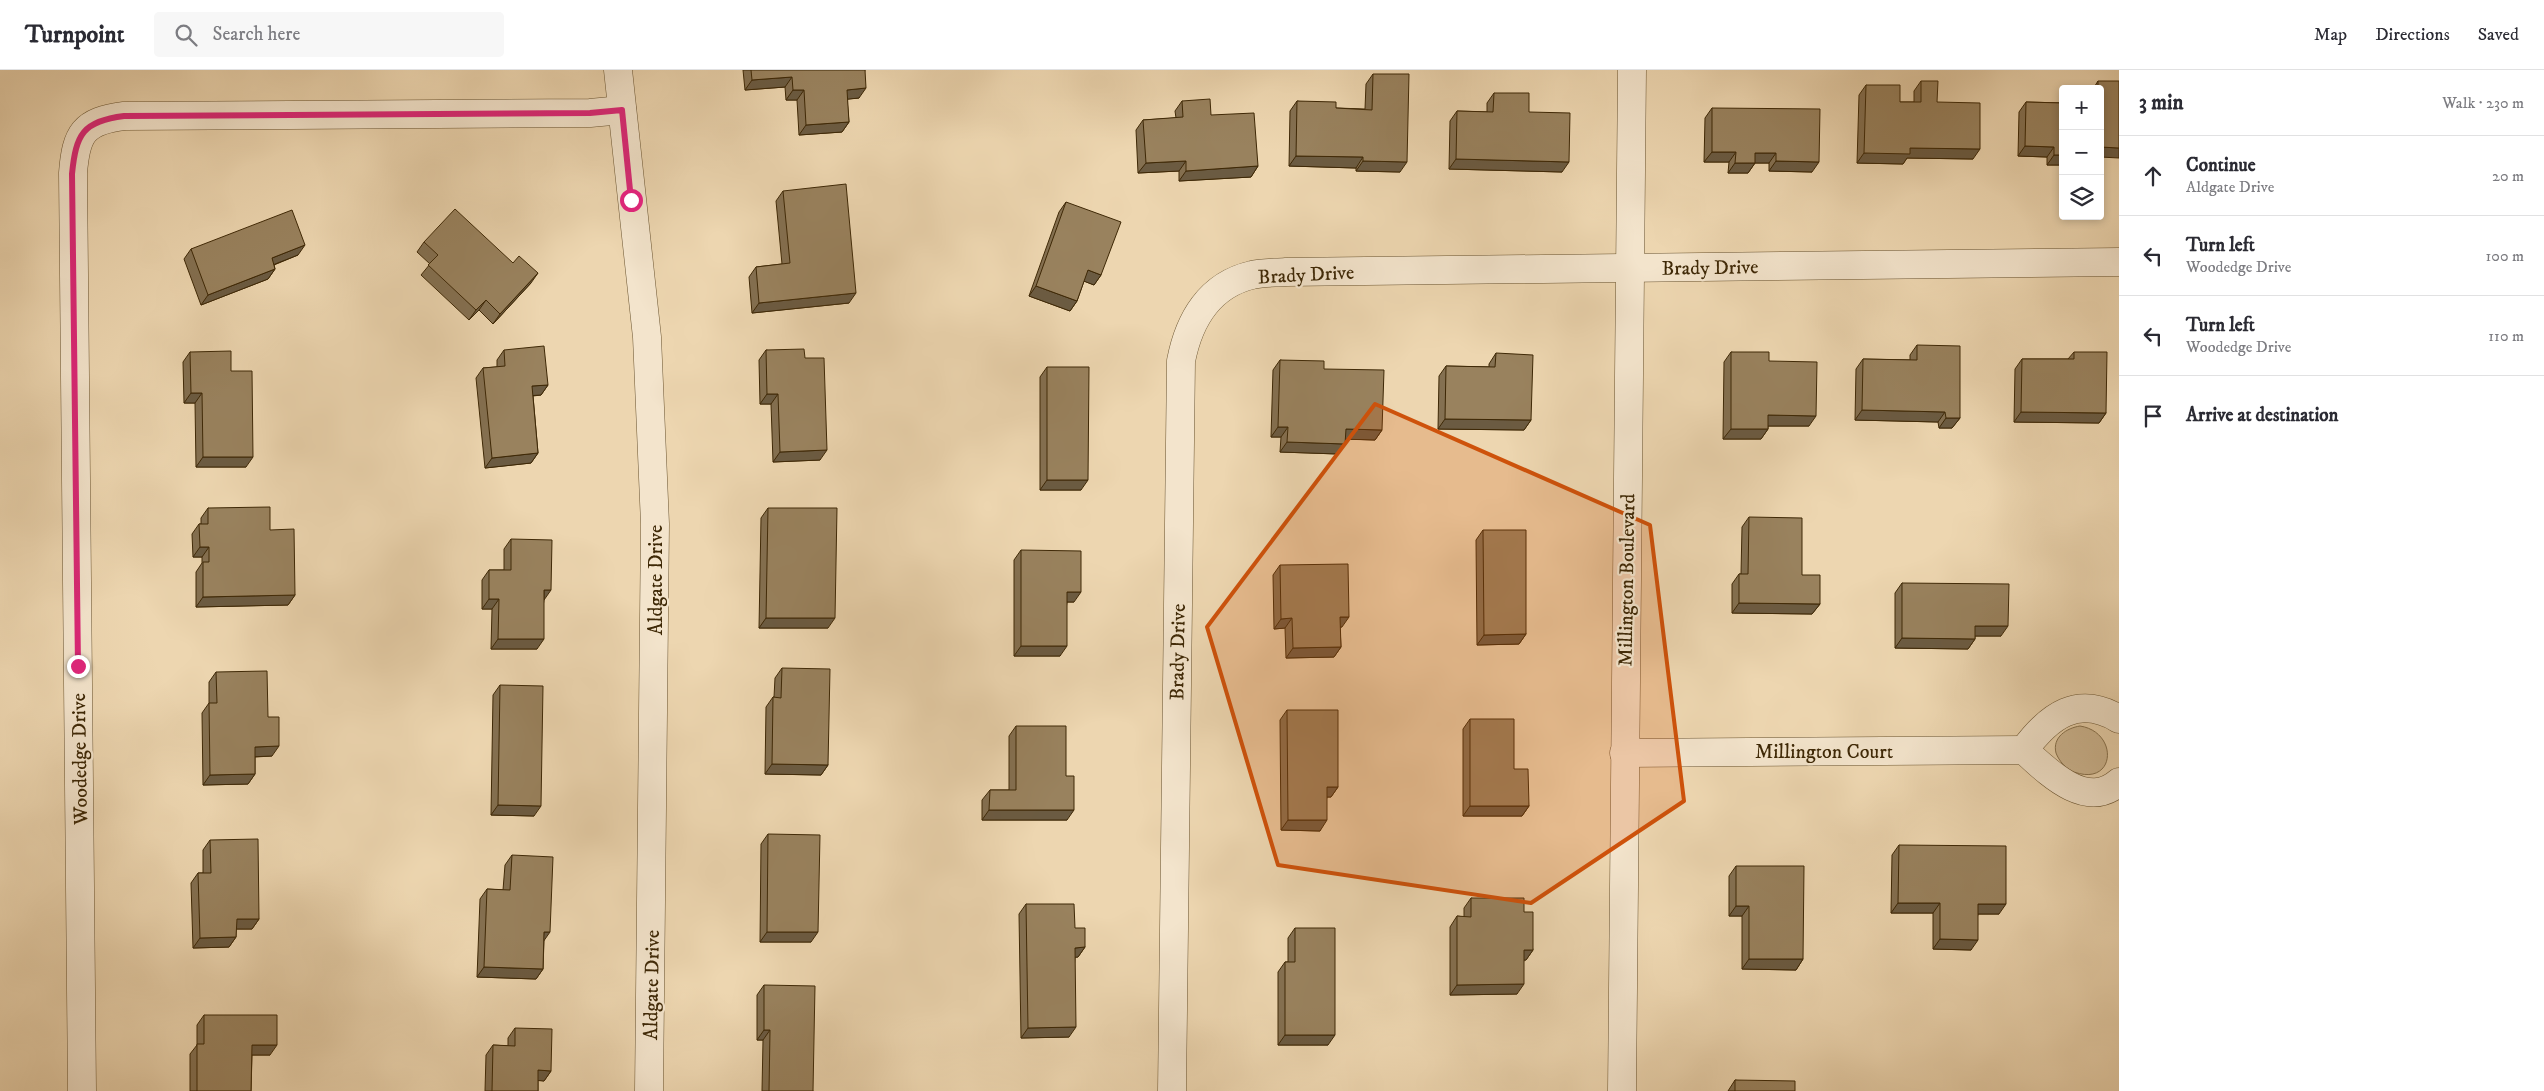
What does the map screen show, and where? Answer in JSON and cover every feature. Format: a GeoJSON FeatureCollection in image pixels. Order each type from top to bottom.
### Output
{"type":"FeatureCollection","features":[{"type":"Feature","properties":{"kind":"street","name":"Aldgate Drive"},"geometry":{"type":"LineString","coordinates":[[618,70],[647,338],[653,458],[655,588],[649,1091]]}},
{"type":"Feature","properties":{"kind":"street","name":"Millington Boulevard"},"geometry":{"type":"LineString","coordinates":[[1622,1091],[1632,70]]}},
{"type":"Feature","properties":{"kind":"street","name":"Woodedge Drive"},"geometry":{"type":"LineString","coordinates":[[82,1091],[72,174],[74,152],[81,137],[90,125],[101,119],[124,116],[590,113],[622,110]]}},
{"type":"Feature","properties":{"kind":"street","name":"Brady Drive"},"geometry":{"type":"LineString","coordinates":[[1172,1091],[1181,361],[1185,341],[1192,322],[1206,301],[1222,286],[1252,275],[1286,272],[2119,262]]}},
{"type":"Feature","properties":{"kind":"street"},"geometry":{"type":"LineString","coordinates":[[2119,719],[2095,708],[2070,710],[2056,716],[2039,729],[2024,750],[2059,781],[2075,789],[2090,793],[2098,792],[2106,790],[2119,782]]}},
{"type":"Feature","properties":{"kind":"street","name":"Millington Court"},"geometry":{"type":"LineString","coordinates":[[1624,753],[2024,750]]}},
{"type":"Feature","properties":{"kind":"highlighted area"},"geometry":{"type":"Polygon","coordinates":[[[1375,404],[1650,525],[1684,801],[1531,903],[1278,865],[1207,627],[1375,404]]]}},
{"type":"Feature","properties":{"kind":"shaded area"},"geometry":{"type":"Polygon","coordinates":[[[2080,726],[2093,730],[2106,747],[2107,757],[2105,766],[2098,772],[2088,775],[2068,769],[2059,759],[2055,747],[2058,738],[2062,734],[2080,726]]]}},
{"type":"Feature","properties":{"kind":"building"},"geometry":{"type":"Polygon","coordinates":[[[751,70],[865,70],[866,88],[847,90],[849,122],[806,125],[804,90],[793,90],[792,77],[752,80],[751,70]]]}},
{"type":"Feature","properties":{"kind":"building"},"geometry":{"type":"Polygon","coordinates":[[[1373,74],[1409,74],[1407,162],[1363,161],[1363,157],[1296,156],[1297,101],[1336,102],[1336,108],[1372,110],[1373,74]]]}},
{"type":"Feature","properties":{"kind":"building"},"geometry":{"type":"Polygon","coordinates":[[[1921,81],[1938,81],[1937,102],[1980,103],[1980,149],[1910,148],[1910,154],[1864,153],[1866,85],[1900,85],[1900,102],[1921,102],[1921,81]]]}},
{"type":"Feature","properties":{"kind":"building"},"geometry":{"type":"Polygon","coordinates":[[[2098,81],[2119,81],[2119,148],[2104,147],[2104,85],[2098,85],[2098,81]]]}},
{"type":"Feature","properties":{"kind":"building"},"geometry":{"type":"Polygon","coordinates":[[[1494,93],[1529,93],[1529,112],[1570,113],[1569,162],[1456,159],[1457,111],[1493,112],[1494,93]]]}},
{"type":"Feature","properties":{"kind":"building"},"geometry":{"type":"Polygon","coordinates":[[[1210,99],[1211,115],[1254,113],[1258,166],[1186,171],[1186,161],[1146,163],[1143,120],[1183,117],[1182,101],[1210,99]]]}},
{"type":"Feature","properties":{"kind":"building"},"geometry":{"type":"Polygon","coordinates":[[[2026,102],[2059,103],[2059,155],[2054,155],[2054,147],[2025,146],[2026,102]]]}},
{"type":"Feature","properties":{"kind":"building"},"geometry":{"type":"Polygon","coordinates":[[[1712,108],[1820,109],[1819,162],[1776,161],[1776,153],[1755,153],[1755,163],[1735,163],[1736,152],[1712,152],[1712,108]]]}},
{"type":"Feature","properties":{"kind":"building"},"geometry":{"type":"Polygon","coordinates":[[[846,184],[856,293],[759,303],[756,267],[790,263],[783,191],[846,184]]]}},
{"type":"Feature","properties":{"kind":"building"},"geometry":{"type":"Polygon","coordinates":[[[1066,202],[1121,222],[1101,275],[1088,270],[1077,301],[1036,286],[1066,202]]]}},
{"type":"Feature","properties":{"kind":"building"},"geometry":{"type":"Polygon","coordinates":[[[455,209],[513,263],[519,256],[538,273],[500,314],[486,300],[476,310],[428,265],[438,255],[424,242],[455,209]]]}},
{"type":"Feature","properties":{"kind":"building"},"geometry":{"type":"Polygon","coordinates":[[[292,210],[305,245],[272,258],[275,269],[208,295],[191,249],[292,210]]]}},
{"type":"Feature","properties":{"kind":"building"},"geometry":{"type":"Polygon","coordinates":[[[1917,345],[1960,346],[1960,418],[1946,418],[1945,412],[1862,410],[1863,359],[1917,360],[1917,345]]]}},
{"type":"Feature","properties":{"kind":"building"},"geometry":{"type":"Polygon","coordinates":[[[544,346],[548,385],[532,386],[538,453],[492,458],[483,368],[505,366],[504,350],[544,346]]]}},
{"type":"Feature","properties":{"kind":"building"},"geometry":{"type":"Polygon","coordinates":[[[804,349],[805,358],[824,358],[827,450],[780,452],[778,394],[767,394],[766,350],[804,349]]]}},
{"type":"Feature","properties":{"kind":"building"},"geometry":{"type":"Polygon","coordinates":[[[231,351],[231,371],[252,371],[253,457],[203,457],[202,393],[191,393],[190,352],[231,351]]]}},
{"type":"Feature","properties":{"kind":"building"},"geometry":{"type":"Polygon","coordinates":[[[1731,352],[1769,352],[1769,361],[1817,362],[1816,416],[1768,415],[1768,429],[1731,429],[1731,352]]]}},
{"type":"Feature","properties":{"kind":"building"},"geometry":{"type":"Polygon","coordinates":[[[2074,352],[2107,352],[2106,413],[2021,412],[2022,359],[2074,359],[2074,352]]]}},
{"type":"Feature","properties":{"kind":"building"},"geometry":{"type":"Polygon","coordinates":[[[1496,353],[1533,355],[1531,420],[1445,419],[1446,366],[1495,367],[1496,353]]]}},
{"type":"Feature","properties":{"kind":"building"},"geometry":{"type":"Polygon","coordinates":[[[1280,360],[1324,361],[1324,369],[1384,370],[1382,430],[1346,429],[1345,444],[1287,442],[1288,427],[1278,427],[1280,360]]]}},
{"type":"Feature","properties":{"kind":"building"},"geometry":{"type":"Polygon","coordinates":[[[1047,367],[1089,367],[1088,480],[1047,480],[1047,367]]]}},
{"type":"Feature","properties":{"kind":"building"},"geometry":{"type":"Polygon","coordinates":[[[270,507],[270,530],[294,529],[295,595],[203,597],[203,562],[209,562],[209,547],[200,547],[199,524],[208,524],[208,508],[270,507]]]}},
{"type":"Feature","properties":{"kind":"building"},"geometry":{"type":"Polygon","coordinates":[[[768,508],[837,508],[835,618],[766,618],[768,508]]]}},
{"type":"Feature","properties":{"kind":"building"},"geometry":{"type":"Polygon","coordinates":[[[1749,517],[1802,518],[1802,575],[1820,575],[1820,604],[1739,603],[1739,574],[1748,574],[1749,517]]]}},
{"type":"Feature","properties":{"kind":"building"},"geometry":{"type":"Polygon","coordinates":[[[1483,530],[1526,530],[1526,634],[1484,635],[1483,530]]]}},
{"type":"Feature","properties":{"kind":"building"},"geometry":{"type":"Polygon","coordinates":[[[511,539],[552,540],[551,590],[544,590],[544,639],[498,639],[499,599],[489,599],[489,570],[511,570],[511,539]]]}},
{"type":"Feature","properties":{"kind":"building"},"geometry":{"type":"Polygon","coordinates":[[[1021,550],[1081,551],[1081,592],[1067,592],[1067,646],[1021,646],[1021,550]]]}},
{"type":"Feature","properties":{"kind":"building"},"geometry":{"type":"Polygon","coordinates":[[[1348,564],[1349,617],[1340,617],[1341,647],[1293,648],[1292,618],[1281,619],[1280,565],[1348,564]]]}},
{"type":"Feature","properties":{"kind":"building"},"geometry":{"type":"Polygon","coordinates":[[[1902,583],[2009,584],[2008,626],[1975,626],[1975,639],[1902,638],[1902,583]]]}},
{"type":"Feature","properties":{"kind":"building"},"geometry":{"type":"Polygon","coordinates":[[[782,668],[830,669],[828,765],[772,764],[773,697],[781,698],[782,668]]]}},
{"type":"Feature","properties":{"kind":"building"},"geometry":{"type":"Polygon","coordinates":[[[267,671],[268,717],[279,717],[279,746],[255,747],[255,774],[210,775],[209,703],[217,703],[216,672],[267,671]]]}},
{"type":"Feature","properties":{"kind":"building"},"geometry":{"type":"Polygon","coordinates":[[[500,685],[543,686],[541,806],[498,805],[500,685]]]}},
{"type":"Feature","properties":{"kind":"building"},"geometry":{"type":"Polygon","coordinates":[[[1287,710],[1338,710],[1338,787],[1327,787],[1327,820],[1288,820],[1287,710]]]}},
{"type":"Feature","properties":{"kind":"building"},"geometry":{"type":"Polygon","coordinates":[[[1470,719],[1514,719],[1514,769],[1528,769],[1529,806],[1470,806],[1470,719]]]}},
{"type":"Feature","properties":{"kind":"building"},"geometry":{"type":"Polygon","coordinates":[[[1016,726],[1066,726],[1066,776],[1074,776],[1074,810],[989,810],[990,790],[1016,790],[1016,726]]]}},
{"type":"Feature","properties":{"kind":"building"},"geometry":{"type":"Polygon","coordinates":[[[768,834],[820,835],[818,932],[767,932],[768,834]]]}},
{"type":"Feature","properties":{"kind":"building"},"geometry":{"type":"Polygon","coordinates":[[[258,839],[259,919],[237,919],[236,937],[200,938],[198,873],[211,873],[210,840],[258,839]]]}},
{"type":"Feature","properties":{"kind":"building"},"geometry":{"type":"Polygon","coordinates":[[[1899,845],[2006,846],[2006,904],[1978,904],[1978,940],[1940,939],[1940,903],[1898,903],[1899,845]]]}},
{"type":"Feature","properties":{"kind":"building"},"geometry":{"type":"Polygon","coordinates":[[[512,855],[553,857],[550,932],[544,932],[543,969],[484,967],[487,889],[510,890],[512,855]]]}},
{"type":"Feature","properties":{"kind":"building"},"geometry":{"type":"Polygon","coordinates":[[[1736,866],[1804,866],[1803,959],[1749,959],[1749,906],[1736,906],[1736,866]]]}},
{"type":"Feature","properties":{"kind":"building"},"geometry":{"type":"Polygon","coordinates":[[[1471,898],[1524,898],[1524,912],[1533,912],[1533,950],[1524,950],[1524,984],[1457,985],[1457,916],[1471,917],[1471,898]]]}},
{"type":"Feature","properties":{"kind":"building"},"geometry":{"type":"Polygon","coordinates":[[[1026,904],[1074,904],[1075,928],[1085,928],[1085,947],[1075,948],[1076,1027],[1028,1028],[1026,904]]]}},
{"type":"Feature","properties":{"kind":"building"},"geometry":{"type":"Polygon","coordinates":[[[1295,928],[1335,928],[1335,1035],[1285,1035],[1285,962],[1295,962],[1295,928]]]}},
{"type":"Feature","properties":{"kind":"building"},"geometry":{"type":"Polygon","coordinates":[[[764,985],[815,986],[813,1091],[769,1091],[770,1030],[764,1030],[764,985]]]}},
{"type":"Feature","properties":{"kind":"building"},"geometry":{"type":"Polygon","coordinates":[[[204,1015],[277,1015],[277,1045],[252,1045],[251,1091],[197,1091],[197,1044],[204,1044],[204,1015]]]}},
{"type":"Feature","properties":{"kind":"building"},"geometry":{"type":"Polygon","coordinates":[[[515,1028],[552,1029],[551,1071],[538,1070],[538,1091],[492,1091],[493,1045],[515,1046],[515,1028]]]}},
{"type":"Feature","properties":{"kind":"building"},"geometry":{"type":"Polygon","coordinates":[[[1735,1080],[1795,1081],[1795,1091],[1735,1091],[1735,1080]]]}},
{"type":"Feature","properties":{"kind":"route"},"geometry":{"type":"LineString","coordinates":[[78,666],[72,174],[74,152],[81,137],[90,125],[101,119],[124,116],[590,113],[622,110],[631,200]]}}]}
